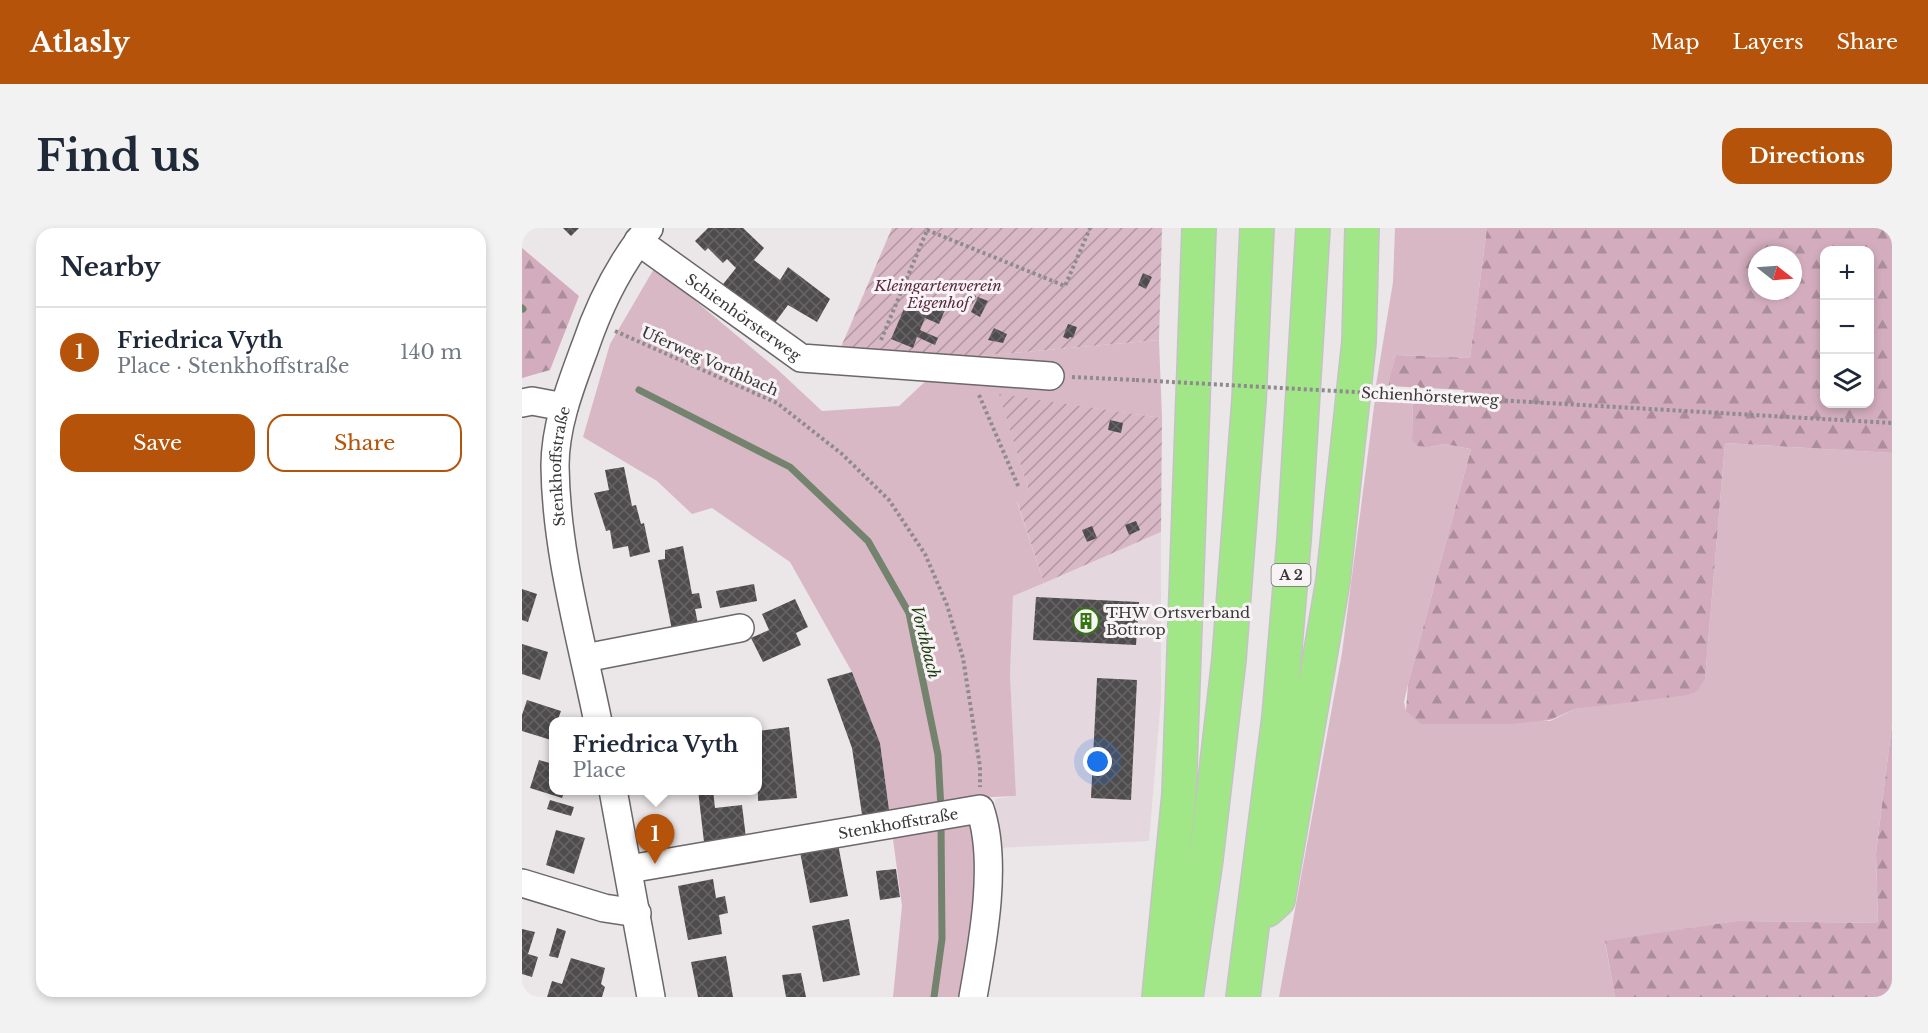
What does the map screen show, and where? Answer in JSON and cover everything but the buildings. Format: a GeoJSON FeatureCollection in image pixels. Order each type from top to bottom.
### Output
{"type":"FeatureCollection","features":[{"type":"Feature","properties":{"kind":"highway"},"geometry":{"type":"LineString","coordinates":[[1159,997],[1179,794],[1199,228]]}},
{"type":"Feature","properties":{"kind":"highway"},"geometry":{"type":"LineString","coordinates":[[1186,997],[1206,859],[1229,659],[1250,400],[1257,228]]}},
{"type":"Feature","properties":{"kind":"highway","name":"A 2"},"geometry":{"type":"LineString","coordinates":[[1243,997],[1279,717],[1294,540],[1313,228]]}},
{"type":"Feature","properties":{"kind":"highway"},"geometry":{"type":"LineString","coordinates":[[1254,920],[1278,900],[1333,581],[1359,342],[1362,228]]}},
{"type":"Feature","properties":{"kind":"street","name":"Schienhörsterweg"},"geometry":{"type":"LineString","coordinates":[[644,235],[801,358],[1050,376]]}},
{"type":"Feature","properties":{"kind":"street","name":"Stenkhoffstraße"},"geometry":{"type":"LineString","coordinates":[[597,717],[562,546],[555,465],[564,406],[594,321],[610,285],[644,235]]}},
{"type":"Feature","properties":{"kind":"street"},"geometry":{"type":"LineString","coordinates":[[522,403],[532,401],[564,406]]}},
{"type":"Feature","properties":{"kind":"street"},"geometry":{"type":"LineString","coordinates":[[585,658],[740,628]]}},
{"type":"Feature","properties":{"kind":"street"},"geometry":{"type":"LineString","coordinates":[[614,795],[651,997]]}},
{"type":"Feature","properties":{"kind":"street","name":"Stenkhoffstraße"},"geometry":{"type":"LineString","coordinates":[[629,869],[974,810]]}},
{"type":"Feature","properties":{"kind":"street"},"geometry":{"type":"LineString","coordinates":[[973,997],[989,855],[987,834],[974,810]]}},
{"type":"Feature","properties":{"kind":"street"},"geometry":{"type":"LineString","coordinates":[[522,883],[604,908],[637,913]]}},
{"type":"Feature","properties":{"kind":"path"},"geometry":{"type":"LineString","coordinates":[[872,363],[928,229],[1065,286],[1090,228]]}},
{"type":"Feature","properties":{"kind":"path","name":"Uferweg Vorthbach"},"geometry":{"type":"LineString","coordinates":[[594,321],[777,403],[842,454],[890,500],[925,554],[947,605],[963,658],[980,767],[974,810]]}},
{"type":"Feature","properties":{"kind":"path"},"geometry":{"type":"LineString","coordinates":[[968,370],[1019,488]]}},
{"type":"Feature","properties":{"kind":"path","name":"Schienhörsterweg"},"geometry":{"type":"LineString","coordinates":[[1050,376],[1409,394],[1892,423]]}},
{"type":"Feature","properties":{"kind":"shaded area"},"geometry":{"type":"Polygon","coordinates":[[[1161,532],[1161,699],[1149,841],[996,848],[995,799],[1016,796],[1010,675],[1013,596],[1161,532]]]}},
{"type":"Feature","properties":{"kind":"green space","name":"Kleingartenverein Eigenhof"},"geometry":{"type":"Polygon","coordinates":[[[892,228],[1162,228],[1159,340],[935,360],[838,354],[892,228]]]}},
{"type":"Feature","properties":{"kind":"green space"},"geometry":{"type":"Polygon","coordinates":[[[1395,228],[1487,228],[1470,358],[1396,355],[1389,386],[1376,385],[1393,282],[1395,228]]]}},
{"type":"Feature","properties":{"kind":"green space"},"geometry":{"type":"Polygon","coordinates":[[[1487,228],[1892,228],[1892,453],[1725,443],[1705,679],[1697,691],[1688,695],[1575,709],[1550,720],[1513,724],[1421,724],[1406,711],[1408,684],[1471,449],[1445,444],[1429,447],[1418,446],[1412,440],[1413,402],[1461,405],[1464,390],[1389,386],[1396,355],[1470,358],[1487,228]]]}},
{"type":"Feature","properties":{"kind":"green space"},"geometry":{"type":"Polygon","coordinates":[[[522,248],[579,296],[550,370],[522,378],[522,248]]]}},
{"type":"Feature","properties":{"kind":"green space"},"geometry":{"type":"Polygon","coordinates":[[[655,267],[777,369],[822,411],[899,406],[931,376],[935,360],[1159,340],[1162,418],[1000,395],[1029,491],[1017,502],[1044,583],[1013,596],[1010,675],[1016,796],[970,798],[982,871],[958,997],[893,997],[902,906],[880,743],[852,672],[790,562],[712,508],[692,514],[657,481],[583,437],[610,344],[655,267]]]}},
{"type":"Feature","properties":{"kind":"green space"},"geometry":{"type":"Polygon","coordinates":[[[999,394],[1162,418],[1161,532],[1044,583],[1017,501],[1029,491],[999,394]]]}},
{"type":"Feature","properties":{"kind":"green space"},"geometry":{"type":"Polygon","coordinates":[[[1375,399],[1413,402],[1412,440],[1429,447],[1445,444],[1471,449],[1408,684],[1404,702],[1406,711],[1550,721],[1575,709],[1629,701],[1705,679],[1725,443],[1892,453],[1892,724],[1876,853],[1878,923],[1736,921],[1605,942],[1615,997],[1279,997],[1342,653],[1375,399]]]}},
{"type":"Feature","properties":{"kind":"green space"},"geometry":{"type":"Polygon","coordinates":[[[1892,724],[1892,997],[1615,997],[1605,941],[1736,921],[1878,923],[1876,853],[1892,724]]]}},
{"type":"Feature","properties":{"kind":"waterway","name":"Vorthbach"},"geometry":{"type":"LineString","coordinates":[[639,390],[790,467],[868,541],[909,613],[938,755],[941,809]]}},
{"type":"Feature","properties":{"kind":"waterway","name":"Vorthbach"},"geometry":{"type":"LineString","coordinates":[[934,997],[942,939],[941,823]]}},
{"type":"Feature","properties":{"kind":"place","name":"THW Ortsverband Bottrop"},"geometry":{"type":"Point","coordinates":[1086,621]}},
{"type":"Feature","properties":{"kind":"place","name":"Friedrica Vyth"},"geometry":{"type":"Point","coordinates":[655,864]}}]}
